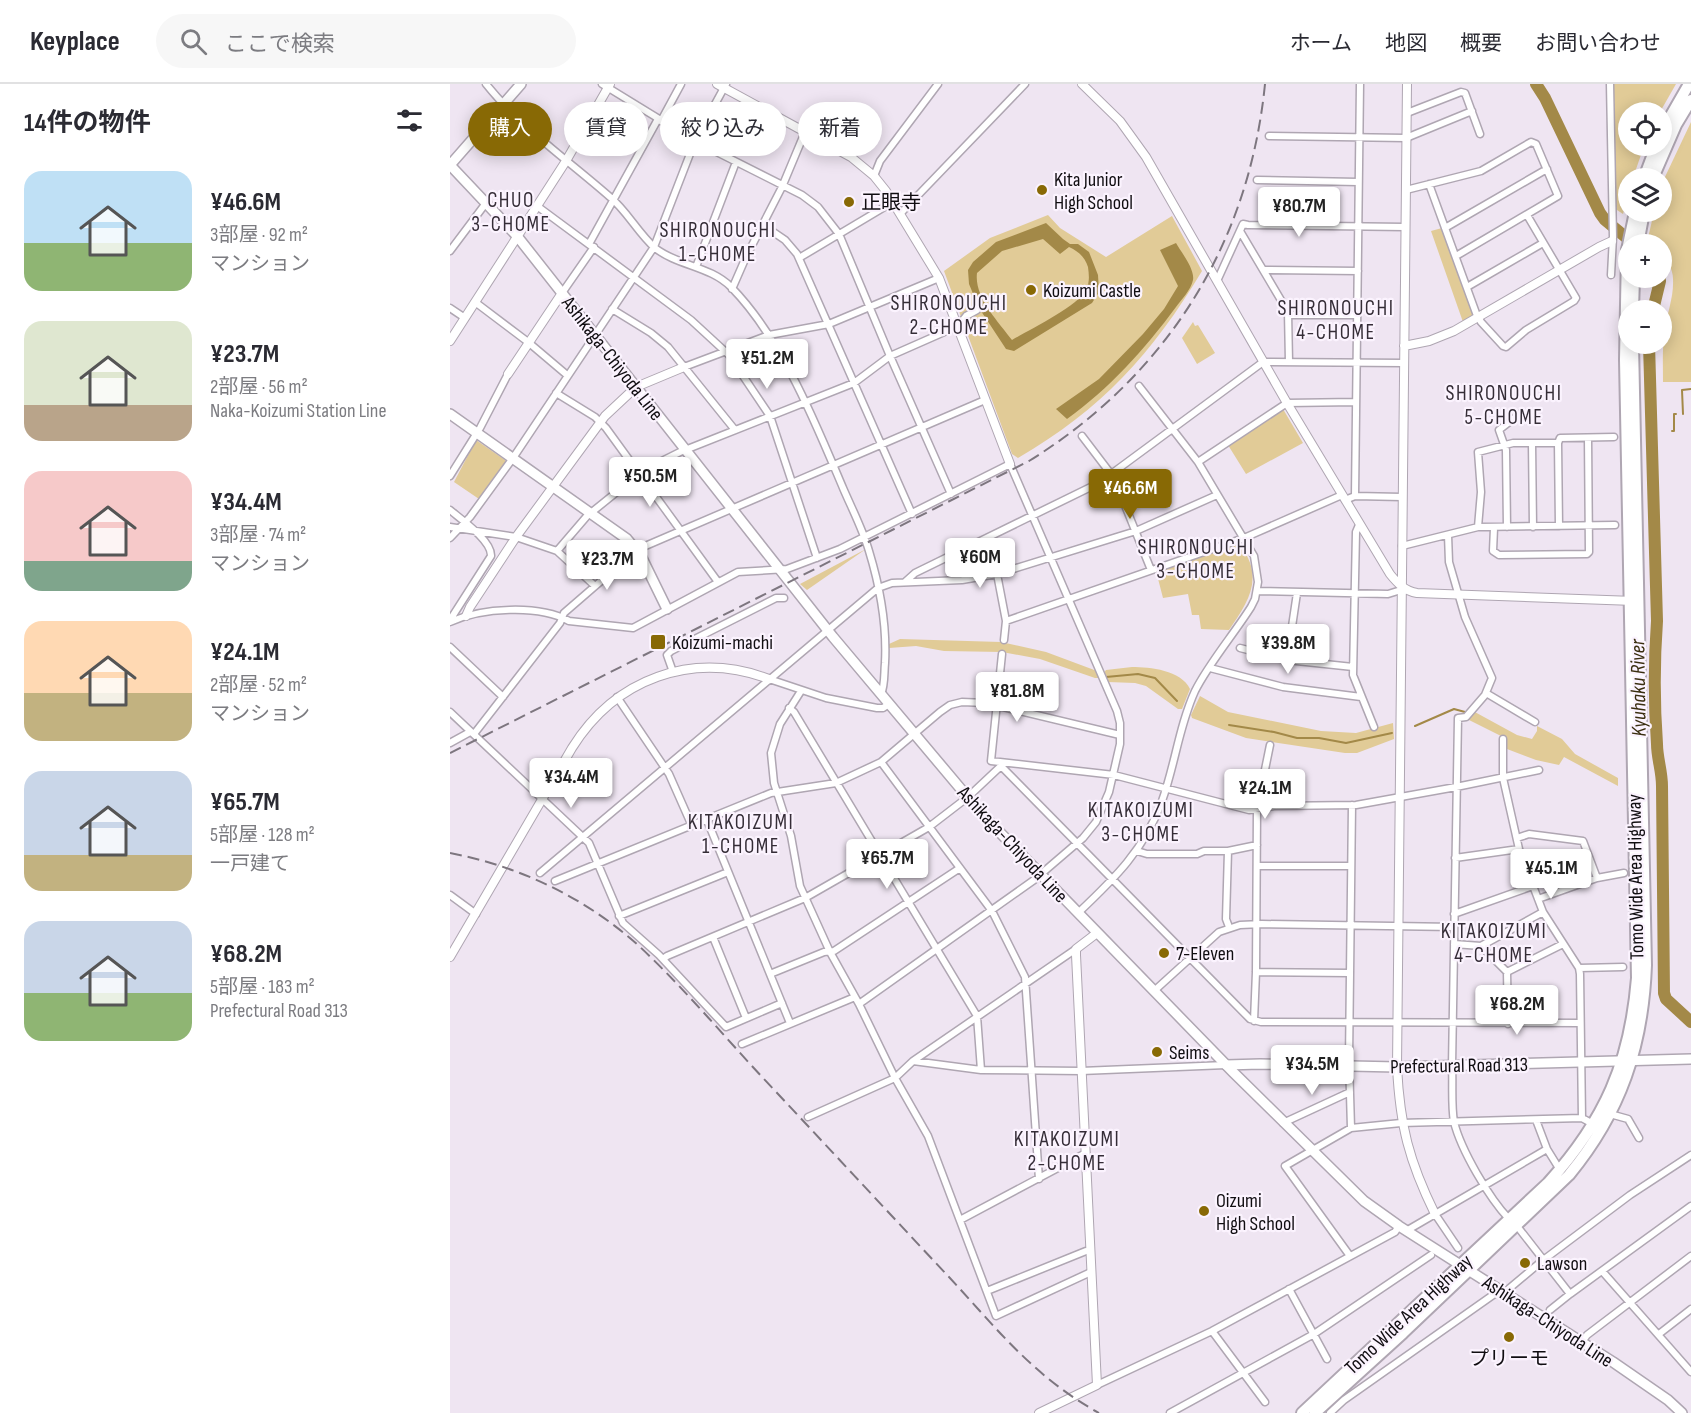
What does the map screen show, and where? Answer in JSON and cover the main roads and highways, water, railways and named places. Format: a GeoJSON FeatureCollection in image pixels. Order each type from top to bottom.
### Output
{"type":"FeatureCollection","features":[{"type":"Feature","properties":{"kind":"highway"},"geometry":{"type":"LineString","coordinates":[[1672,114],[1689,84]]}},
{"type":"Feature","properties":{"kind":"highway"},"geometry":{"type":"LineString","coordinates":[[1657,168],[1676,125],[1691,100]]}},
{"type":"Feature","properties":{"kind":"highway","name":"Tomo Wide Area Highway"},"geometry":{"type":"LineString","coordinates":[[1627,288],[1625,360],[1634,601]]}},
{"type":"Feature","properties":{"kind":"highway","name":"Tomo Wide Area Highway"},"geometry":{"type":"LineString","coordinates":[[1314,1413],[1513,1223],[1569,1175],[1589,1149],[1610,1114],[1628,1060],[1636,978],[1633,354]]}},
{"type":"Feature","properties":{"kind":"highway","name":"Tomo Wide Area Highway"},"geometry":{"type":"LineString","coordinates":[[1513,1223],[1560,1170],[1594,1124],[1628,1060]]}},
{"type":"Feature","properties":{"kind":"highway","name":"Tomo Wide Area Highway"},"geometry":{"type":"LineString","coordinates":[[1302,1413],[1465,1268]]}},
{"type":"Feature","properties":{"kind":"main road"},"geometry":{"type":"LineString","coordinates":[[450,165],[521,84]]}},
{"type":"Feature","properties":{"kind":"main road","name":"Ashikaga-Chiyoda Line"},"geometry":{"type":"LineString","coordinates":[[450,165],[517,236],[828,630],[968,797],[1041,876],[1283,1123],[1364,1201],[1655,1390],[1682,1413]]}},
{"type":"Feature","properties":{"kind":"main road"},"geometry":{"type":"LineString","coordinates":[[450,414],[620,533],[637,550],[667,609]]}},
{"type":"Feature","properties":{"kind":"main road","name":"Prefectural Road 313"},"geometry":{"type":"LineString","coordinates":[[1226,1065],[1397,1068],[1691,1059]]}},
{"type":"Feature","properties":{"kind":"waterway","name":"Kyuhaku River"},"geometry":{"type":"LineString","coordinates":[[1536,84],[1545,98],[1600,213],[1622,234]]}},
{"type":"Feature","properties":{"kind":"waterway","name":"Kyuhaku River"},"geometry":{"type":"LineString","coordinates":[[1655,300],[1658,288]]}},
{"type":"Feature","properties":{"kind":"waterway","name":"Kyuhaku River"},"geometry":{"type":"LineString","coordinates":[[1649,354],[1657,621],[1655,713],[1662,786],[1664,993],[1666,999],[1691,1022]]}},
{"type":"Feature","properties":{"kind":"waterway"},"geometry":{"type":"LineString","coordinates":[[1683,414],[1682,390],[1691,389]]}},
{"type":"Feature","properties":{"kind":"waterway"},"geometry":{"type":"LineString","coordinates":[[1672,431],[1674,431],[1674,414],[1676,414]]}},
{"type":"Feature","properties":{"kind":"waterway"},"geometry":{"type":"LineString","coordinates":[[1106,677],[1138,674],[1155,678],[1177,701]]}},
{"type":"Feature","properties":{"kind":"waterway"},"geometry":{"type":"LineString","coordinates":[[1415,726],[1454,709],[1465,712]]}},
{"type":"Feature","properties":{"kind":"waterway"},"geometry":{"type":"LineString","coordinates":[[1229,725],[1297,738],[1319,738],[1346,743],[1392,733]]}},
{"type":"Feature","properties":{"kind":"railway"},"geometry":{"type":"LineString","coordinates":[[450,753],[1029,461],[1078,427],[1121,389],[1160,347],[1192,301],[1219,252],[1241,199],[1256,143],[1265,84]]}},
{"type":"Feature","properties":{"kind":"railway"},"geometry":{"type":"LineString","coordinates":[[450,853],[501,866],[550,886],[597,913],[639,946],[687,994],[1001,1334],[1055,1384],[1099,1413]]}},
{"type":"Feature","properties":{"kind":"place","name":"Kita Junior High School"},"geometry":{"type":"Point","coordinates":[1042,190]}},
{"type":"Feature","properties":{"kind":"place","name":"正眼寺"},"geometry":{"type":"Point","coordinates":[849,202]}},
{"type":"Feature","properties":{"kind":"place","name":"Koizumi Castle"},"geometry":{"type":"Point","coordinates":[1031,290]}},
{"type":"Feature","properties":{"kind":"place","name":"Koizumi-machi"},"geometry":{"type":"Point","coordinates":[658,642]}},
{"type":"Feature","properties":{"kind":"place","name":"7-Eleven"},"geometry":{"type":"Point","coordinates":[1164,953]}},
{"type":"Feature","properties":{"kind":"place","name":"Seims"},"geometry":{"type":"Point","coordinates":[1157,1052]}},
{"type":"Feature","properties":{"kind":"place","name":"Oizumi High School"},"geometry":{"type":"Point","coordinates":[1204,1211]}},
{"type":"Feature","properties":{"kind":"place","name":"Lawson"},"geometry":{"type":"Point","coordinates":[1525,1263]}},
{"type":"Feature","properties":{"kind":"place","name":"プリーモ"},"geometry":{"type":"Point","coordinates":[1509,1337]}},
{"type":"Feature","properties":{"kind":"district","name":"CHUO 3-CHOME"},"geometry":{"type":"Point","coordinates":[511,212]}},
{"type":"Feature","properties":{"kind":"district","name":"SHIRONOUCHI 1-CHOME"},"geometry":{"type":"Point","coordinates":[718,242]}},
{"type":"Feature","properties":{"kind":"district","name":"SHIRONOUCHI 2-CHOME"},"geometry":{"type":"Point","coordinates":[949,315]}},
{"type":"Feature","properties":{"kind":"district","name":"SHIRONOUCHI 4-CHOME"},"geometry":{"type":"Point","coordinates":[1336,320]}},
{"type":"Feature","properties":{"kind":"district","name":"SHIRONOUCHI 5-CHOME"},"geometry":{"type":"Point","coordinates":[1504,405]}},
{"type":"Feature","properties":{"kind":"district","name":"SHIRONOUCHI 3-CHOME"},"geometry":{"type":"Point","coordinates":[1196,559]}},
{"type":"Feature","properties":{"kind":"district","name":"KITAKOIZUMI 3-CHOME"},"geometry":{"type":"Point","coordinates":[1141,822]}},
{"type":"Feature","properties":{"kind":"district","name":"KITAKOIZUMI 1-CHOME"},"geometry":{"type":"Point","coordinates":[741,834]}},
{"type":"Feature","properties":{"kind":"district","name":"KITAKOIZUMI 4-CHOME"},"geometry":{"type":"Point","coordinates":[1494,943]}},
{"type":"Feature","properties":{"kind":"district","name":"KITAKOIZUMI 2-CHOME"},"geometry":{"type":"Point","coordinates":[1067,1151]}}]}
